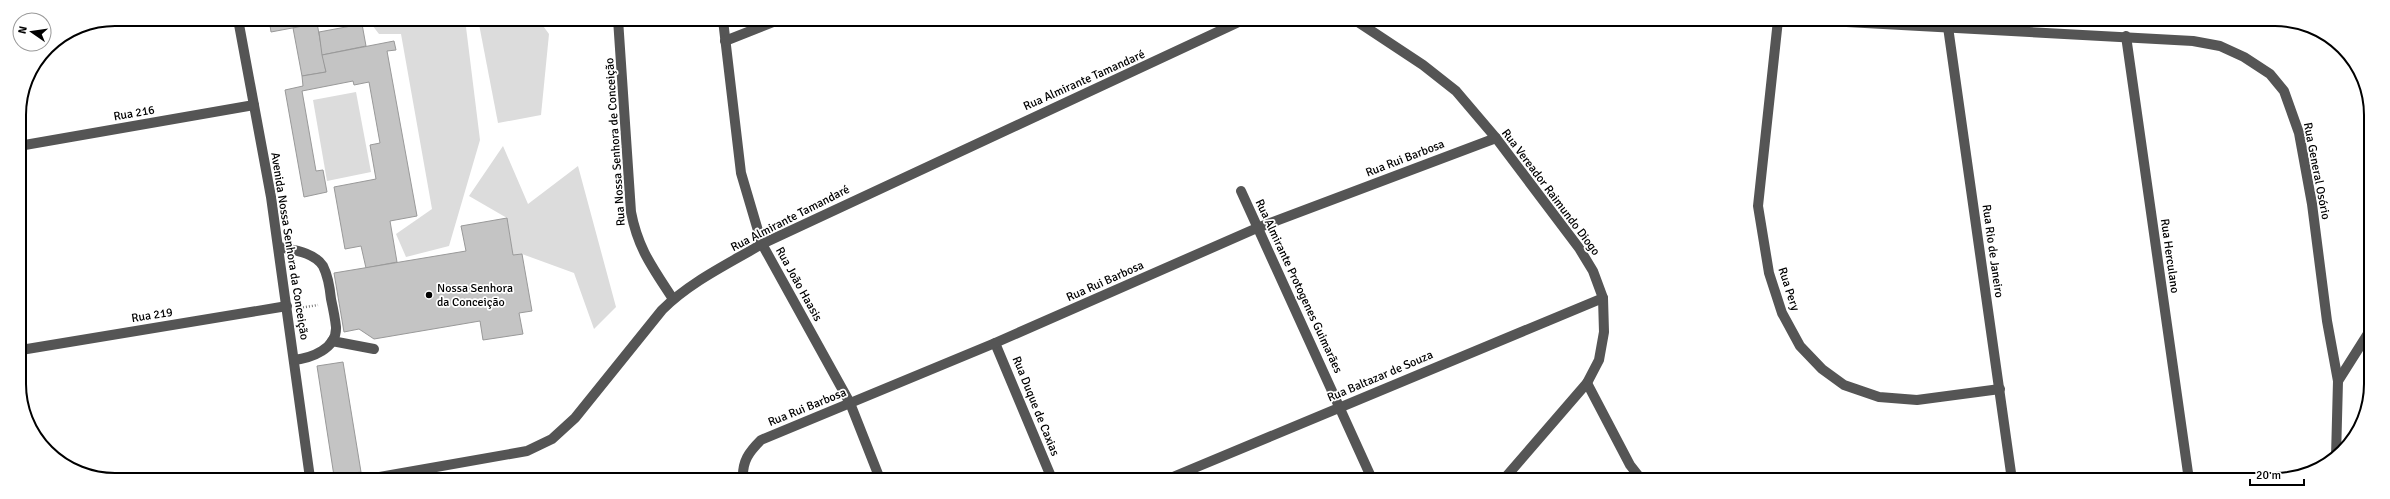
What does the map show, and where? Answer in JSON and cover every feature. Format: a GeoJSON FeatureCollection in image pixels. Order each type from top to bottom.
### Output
{"type":"FeatureCollection","features":[{"type":"Feature","properties":{"kind":"street","name":"Avenida Nossa Senhora da Conceição"},"geometry":{"type":"LineString","coordinates":[[239,26],[279,247],[309,473]]}},
{"type":"Feature","properties":{"kind":"street","name":"Rua Nossa Senhora de Conceição"},"geometry":{"type":"LineString","coordinates":[[618,26],[631,212],[635,233],[647,259],[673,299]]}},
{"type":"Feature","properties":{"kind":"street","name":"Rua João Haasis"},"geometry":{"type":"LineString","coordinates":[[724,26],[741,173],[762,244],[850,403],[878,473]]}},
{"type":"Feature","properties":{"kind":"street"},"geometry":{"type":"LineString","coordinates":[[726,41],[763,26]]}},
{"type":"Feature","properties":{"kind":"street","name":"Rua Almirante Tamandaré"},"geometry":{"type":"LineString","coordinates":[[402,473],[527,451],[552,439],[575,418],[673,299],[762,244],[1230,26]]}},
{"type":"Feature","properties":{"kind":"street","name":"Rua Vereador Raimundo Diogo"},"geometry":{"type":"LineString","coordinates":[[1364,26],[1422,65],[1456,91],[1496,138],[1579,248],[1593,271],[1603,298],[1604,332],[1599,360],[1586,383],[1509,473]]}},
{"type":"Feature","properties":{"kind":"street","name":"Rua Pery"},"geometry":{"type":"LineString","coordinates":[[1777,26],[1758,206],[1769,273],[1782,313],[1800,346],[1822,369],[1844,385],[1879,397],[1917,400],[2000,389]]}},
{"type":"Feature","properties":{"kind":"street","name":"Rua General Osório"},"geometry":{"type":"LineString","coordinates":[[1928,26],[2126,36],[2193,41],[2220,46],[2244,57],[2270,74],[2284,91],[2299,133],[2312,204],[2327,321],[2338,381],[2336,449]]}},
{"type":"Feature","properties":{"kind":"street","name":"Rua Rio de Janeiro"},"geometry":{"type":"LineString","coordinates":[[1948,27],[2011,473]]}},
{"type":"Feature","properties":{"kind":"street","name":"Rua Herculano"},"geometry":{"type":"LineString","coordinates":[[2126,36],[2188,473]]}},
{"type":"Feature","properties":{"kind":"street","name":"Rua 216"},"geometry":{"type":"LineString","coordinates":[[26,145],[254,106]]}},
{"type":"Feature","properties":{"kind":"street","name":"Rua Rui Barbosa"},"geometry":{"type":"LineString","coordinates":[[742,473],[747,455],[761,440],[996,343],[1257,228],[1496,138]]}},
{"type":"Feature","properties":{"kind":"street","name":"Rua Almirante Protogenes Guimarães"},"geometry":{"type":"LineString","coordinates":[[1241,191],[1369,473]]}},
{"type":"Feature","properties":{"kind":"street"},"geometry":{"type":"LineString","coordinates":[[279,247],[302,251],[322,266],[329,284],[336,328],[332,341],[321,352],[309,358],[294,360]]}},
{"type":"Feature","properties":{"kind":"street","name":"Rua Baltazar de Souza"},"geometry":{"type":"LineString","coordinates":[[1182,473],[1340,406],[1603,298]]}},
{"type":"Feature","properties":{"kind":"street","name":"Rua 219"},"geometry":{"type":"LineString","coordinates":[[26,349],[287,306]]}},
{"type":"Feature","properties":{"kind":"street"},"geometry":{"type":"LineString","coordinates":[[2338,381],[2364,340]]}},
{"type":"Feature","properties":{"kind":"street"},"geometry":{"type":"LineString","coordinates":[[332,341],[374,349]]}},
{"type":"Feature","properties":{"kind":"street","name":"Rua Duque de Caxias"},"geometry":{"type":"LineString","coordinates":[[996,343],[1050,473]]}},
{"type":"Feature","properties":{"kind":"street"},"geometry":{"type":"LineString","coordinates":[[1586,383],[1630,465],[1636,473]]}},
{"type":"Feature","properties":{"kind":"path"},"geometry":{"type":"LineString","coordinates":[[287,306],[300,308],[324,304]]}},
{"type":"Feature","properties":{"kind":"shaded area"},"geometry":{"type":"Polygon","coordinates":[[[373,26],[466,26],[480,140],[449,246],[406,257],[396,234],[432,209],[401,34],[379,34],[373,26]]]}},
{"type":"Feature","properties":{"kind":"shaded area"},"geometry":{"type":"Polygon","coordinates":[[[479,26],[543,26],[549,34],[541,115],[498,123],[479,26]]]}},
{"type":"Feature","properties":{"kind":"shaded area"},"geometry":{"type":"Polygon","coordinates":[[[356,92],[371,172],[327,181],[313,100],[356,92]]]}},
{"type":"Feature","properties":{"kind":"shaded area"},"geometry":{"type":"Polygon","coordinates":[[[503,146],[528,204],[578,166],[616,307],[594,329],[574,273],[522,254],[513,255],[507,218],[469,196],[503,146]]]}},
{"type":"Feature","properties":{"kind":"building"},"geometry":{"type":"Polygon","coordinates":[[[270,26],[303,26],[271,32],[270,26]]]}},
{"type":"Feature","properties":{"kind":"building"},"geometry":{"type":"Polygon","coordinates":[[[303,26],[318,26],[326,72],[302,76],[293,28],[303,26]]]}},
{"type":"Feature","properties":{"kind":"building"},"geometry":{"type":"Polygon","coordinates":[[[351,26],[362,26],[366,46],[322,55],[319,32],[351,26]]]}},
{"type":"Feature","properties":{"kind":"building"},"geometry":{"type":"Polygon","coordinates":[[[394,41],[396,50],[387,51],[417,216],[390,221],[397,262],[366,268],[361,246],[345,249],[334,187],[376,179],[370,145],[380,143],[369,82],[354,85],[353,81],[302,91],[316,171],[323,170],[327,192],[304,197],[285,90],[303,86],[302,76],[326,72],[322,55],[394,41]]]}},
{"type":"Feature","properties":{"kind":"building"},"geometry":{"type":"Polygon","coordinates":[[[507,218],[513,255],[522,254],[532,311],[519,313],[523,334],[483,340],[480,321],[374,339],[359,329],[344,332],[334,273],[466,251],[461,226],[507,218]]]}},
{"type":"Feature","properties":{"kind":"building"},"geometry":{"type":"Polygon","coordinates":[[[343,362],[361,472],[334,473],[317,366],[343,362]]]}},
{"type":"Feature","properties":{"kind":"place","name":"Nossa Senhora da Conceição"},"geometry":{"type":"Point","coordinates":[429,295]}}]}
